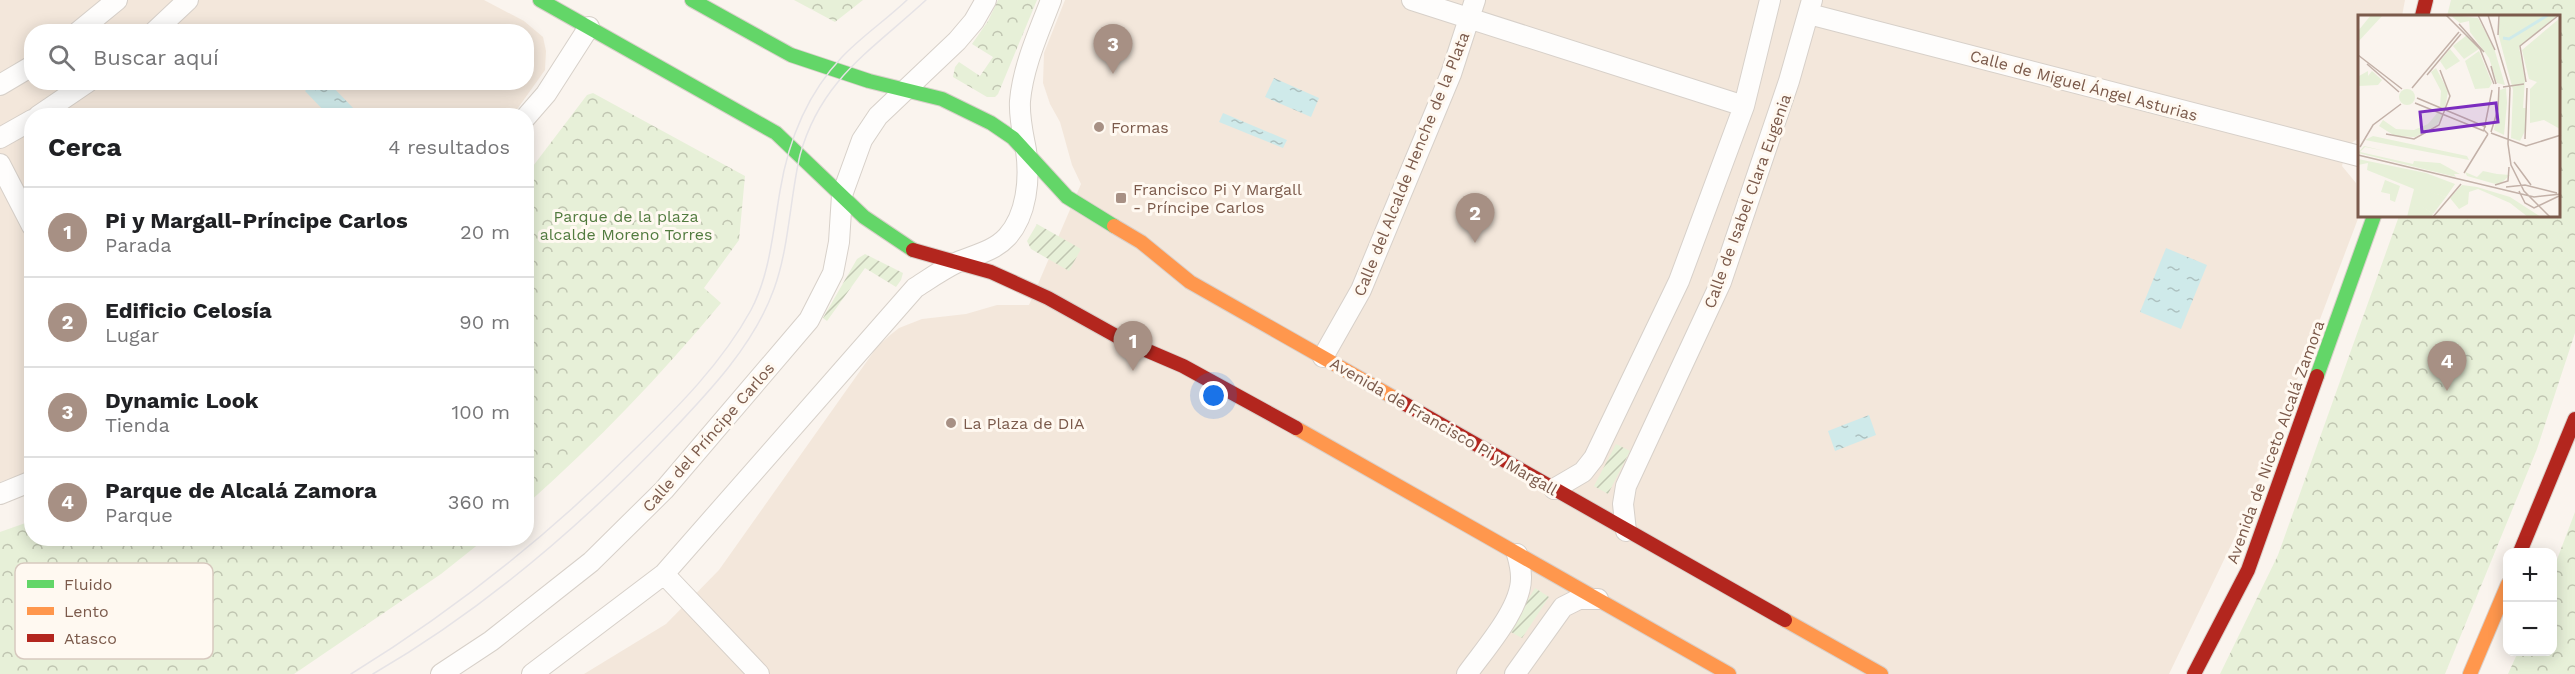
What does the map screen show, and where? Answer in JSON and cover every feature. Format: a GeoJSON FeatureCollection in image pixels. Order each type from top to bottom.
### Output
{"type":"FeatureCollection","features":[{"type":"Feature","properties":{"kind":"street"},"geometry":{"type":"LineString","coordinates":[[88,24],[117,0]]}},
{"type":"Feature","properties":{"kind":"street"},"geometry":{"type":"LineString","coordinates":[[162,24],[188,0]]}},
{"type":"Feature","properties":{"kind":"street"},"geometry":{"type":"LineString","coordinates":[[540,0],[776,133],[864,217],[903,245],[918,253],[991,272],[1022,285],[1127,342],[1191,370],[1729,674]]}},
{"type":"Feature","properties":{"kind":"street","name":"Avenida de Francisco Pi y Margall"},"geometry":{"type":"LineString","coordinates":[[692,0],[790,55],[843,74],[942,99],[967,110],[1013,138],[1067,197],[1141,242],[1181,276],[1881,674]]}},
{"type":"Feature","properties":{"kind":"street"},"geometry":{"type":"LineString","coordinates":[[842,195],[852,164],[871,125],[957,41],[974,21],[986,0]]}},
{"type":"Feature","properties":{"kind":"street"},"geometry":{"type":"LineString","coordinates":[[532,674],[663,574],[802,419],[915,288],[958,263],[996,246],[1006,238],[1015,226],[1025,198],[1026,153],[1020,118],[1020,99],[1029,59],[1051,0]]}},
{"type":"Feature","properties":{"kind":"street"},"geometry":{"type":"LineString","coordinates":[[1412,0],[1473,9],[1744,106]]}},
{"type":"Feature","properties":{"kind":"street"},"geometry":{"type":"LineString","coordinates":[[1554,489],[1582,472],[1594,458],[1679,281],[1744,106],[1770,0]]}},
{"type":"Feature","properties":{"kind":"street"},"geometry":{"type":"LineString","coordinates":[[2422,15],[2426,0]]}},
{"type":"Feature","properties":{"kind":"street","name":"Calle de Miguel Ángel Asturias"},"geometry":{"type":"LineString","coordinates":[[1810,7],[2358,156]]}},
{"type":"Feature","properties":{"kind":"street","name":"Calle de Isabel Clara Eugenia"},"geometry":{"type":"LineString","coordinates":[[1626,531],[1623,504],[1626,486],[1721,282],[1789,81],[1810,7]]}},
{"type":"Feature","properties":{"kind":"street","name":"Calle del Alcalde Henche de la Plata"},"geometry":{"type":"LineString","coordinates":[[1323,357],[1361,290],[1451,74],[1473,9]]}},
{"type":"Feature","properties":{"kind":"street"},"geometry":{"type":"LineString","coordinates":[[534,108],[546,94],[589,27]]}},
{"type":"Feature","properties":{"kind":"street"},"geometry":{"type":"LineString","coordinates":[[0,85],[24,71]]}},
{"type":"Feature","properties":{"kind":"street"},"geometry":{"type":"LineString","coordinates":[[50,108],[76,90]]}},
{"type":"Feature","properties":{"kind":"street"},"geometry":{"type":"LineString","coordinates":[[0,138],[24,124]]}},
{"type":"Feature","properties":{"kind":"street"},"geometry":{"type":"LineString","coordinates":[[0,164],[24,210]]}},
{"type":"Feature","properties":{"kind":"street","name":"Calle del Príncipe Carlos"},"geometry":{"type":"LineString","coordinates":[[441,674],[491,641],[591,562],[664,490],[809,320],[833,273],[839,242],[842,195]]}},
{"type":"Feature","properties":{"kind":"street","name":"Avenida de Niceto Alcalá Zamora"},"geometry":{"type":"LineString","coordinates":[[2194,674],[2248,570],[2373,218]]}},
{"type":"Feature","properties":{"kind":"street"},"geometry":{"type":"LineString","coordinates":[[2522,548],[2575,419]]}},
{"type":"Feature","properties":{"kind":"street"},"geometry":{"type":"LineString","coordinates":[[0,494],[24,484]]}},
{"type":"Feature","properties":{"kind":"street"},"geometry":{"type":"LineString","coordinates":[[1467,674],[1497,633],[1515,601],[1521,578],[1517,554]]}},
{"type":"Feature","properties":{"kind":"street"},"geometry":{"type":"LineString","coordinates":[[663,574],[759,674]]}},
{"type":"Feature","properties":{"kind":"street"},"geometry":{"type":"LineString","coordinates":[[2470,674],[2503,596]]}},
{"type":"Feature","properties":{"kind":"street"},"geometry":{"type":"LineString","coordinates":[[1515,674],[1563,607],[1579,599],[1598,599]]}},
{"type":"Feature","properties":{"kind":"shaded area"},"geometry":{"type":"Polygon","coordinates":[[[0,0],[484,0],[528,24],[24,24],[24,90],[531,90],[518,108],[24,108],[24,473],[0,482],[0,0]]]}},
{"type":"Feature","properties":{"kind":"shaded area"},"geometry":{"type":"Polygon","coordinates":[[[1065,0],[2405,0],[2402,15],[2358,15],[2358,139],[2347,146],[2342,166],[2356,183],[2358,218],[2248,510],[2169,674],[584,674],[666,624],[719,570],[877,347],[889,336],[899,328],[922,319],[966,314],[997,305],[1029,305],[1081,184],[1072,165],[1060,122],[1050,104],[1043,83],[1044,53],[1065,0]]]}},
{"type":"Feature","properties":{"kind":"shaded area"},"geometry":{"type":"Polygon","coordinates":[[[534,29],[543,37],[546,51],[545,70],[534,85],[534,29]]]}},
{"type":"Feature","properties":{"kind":"green space"},"geometry":{"type":"Polygon","coordinates":[[[794,0],[863,0],[835,22],[794,0]]]}},
{"type":"Feature","properties":{"kind":"green space"},"geometry":{"type":"Polygon","coordinates":[[[998,0],[1037,0],[998,94],[995,97],[987,97],[953,77],[955,67],[959,62],[980,76],[993,57],[972,44],[988,21],[998,0]]]}},
{"type":"Feature","properties":{"kind":"green space"},"geometry":{"type":"Polygon","coordinates":[[[2451,0],[2575,0],[2575,333],[2537,449],[2445,674],[2220,674],[2278,555],[2398,218],[2560,218],[2560,15],[2447,15],[2451,0]]]}},
{"type":"Feature","properties":{"kind":"green space","name":"Parque de la plaza alcalde Moreno Torres"},"geometry":{"type":"Polygon","coordinates":[[[593,93],[745,176],[739,240],[704,288],[721,303],[628,407],[534,498],[534,165],[587,95],[593,93]]]}},
{"type":"Feature","properties":{"kind":"green space"},"geometry":{"type":"Polygon","coordinates":[[[1037,224],[1081,249],[1069,271],[1031,249],[1027,241],[1037,224]]]}},
{"type":"Feature","properties":{"kind":"green space"},"geometry":{"type":"Polygon","coordinates":[[[865,254],[903,273],[901,280],[896,287],[865,268],[827,321],[823,318],[857,259],[865,254]]]}},
{"type":"Feature","properties":{"kind":"green space"},"geometry":{"type":"Polygon","coordinates":[[[1616,444],[1630,451],[1608,494],[1594,486],[1616,444]]]}},
{"type":"Feature","properties":{"kind":"green space"},"geometry":{"type":"Polygon","coordinates":[[[2575,512],[2575,674],[2508,674],[2516,656],[2557,656],[2557,559],[2575,512]]]}},
{"type":"Feature","properties":{"kind":"green space"},"geometry":{"type":"Polygon","coordinates":[[[24,523],[24,546],[476,546],[441,574],[294,674],[0,674],[0,532],[24,523]]]}},
{"type":"Feature","properties":{"kind":"green space"},"geometry":{"type":"Polygon","coordinates":[[[1535,588],[1549,597],[1522,638],[1509,631],[1535,588]]]}},
{"type":"Feature","properties":{"kind":"water"},"geometry":{"type":"Polygon","coordinates":[[[1274,78],[1319,98],[1311,117],[1265,97],[1274,78]]]}},
{"type":"Feature","properties":{"kind":"water"},"geometry":{"type":"Polygon","coordinates":[[[336,90],[353,108],[321,108],[305,91],[336,90]]]}},
{"type":"Feature","properties":{"kind":"water"},"geometry":{"type":"Polygon","coordinates":[[[1223,113],[1287,140],[1283,148],[1219,122],[1223,113]]]}},
{"type":"Feature","properties":{"kind":"water"},"geometry":{"type":"Polygon","coordinates":[[[2166,248],[2207,265],[2181,329],[2140,312],[2166,248]]]}},
{"type":"Feature","properties":{"kind":"water"},"geometry":{"type":"Polygon","coordinates":[[[1869,415],[1876,435],[1835,451],[1828,431],[1869,415]]]}},
{"type":"Feature","properties":{"kind":"tram line"},"geometry":{"type":"LineString","coordinates":[[534,542],[602,481],[683,401],[727,348],[751,310],[763,282],[788,155],[809,103],[842,57],[907,0]]}},
{"type":"Feature","properties":{"kind":"tram line"},"geometry":{"type":"LineString","coordinates":[[373,674],[414,649],[492,594],[565,534],[635,469],[684,419],[729,367],[755,329],[774,289],[783,257],[800,155],[809,129],[821,106],[851,68],[926,0]]}},
{"type":"Feature","properties":{"kind":"tram line"},"geometry":{"type":"LineString","coordinates":[[351,674],[427,624],[529,546]]}},
{"type":"Feature","properties":{"kind":"traffic: fast"},"geometry":{"type":"LineString","coordinates":[[540,0],[776,133],[864,217],[913,250]]}},
{"type":"Feature","properties":{"kind":"traffic: fast"},"geometry":{"type":"LineString","coordinates":[[692,0],[791,55],[869,81],[942,99],[991,123],[1013,138],[1067,197],[1114,226]]}},
{"type":"Feature","properties":{"kind":"traffic: fast"},"geometry":{"type":"LineString","coordinates":[[2317,376],[2373,218]]}},
{"type":"Feature","properties":{"kind":"traffic: slow"},"geometry":{"type":"LineString","coordinates":[[1114,226],[1141,242],[1190,282],[1398,400]]}},
{"type":"Feature","properties":{"kind":"traffic: slow"},"geometry":{"type":"LineString","coordinates":[[1296,428],[1729,674]]}},
{"type":"Feature","properties":{"kind":"traffic: slow"},"geometry":{"type":"LineString","coordinates":[[2470,674],[2503,596]]}},
{"type":"Feature","properties":{"kind":"traffic: slow"},"geometry":{"type":"LineString","coordinates":[[1785,620],[1881,674]]}},
{"type":"Feature","properties":{"kind":"traffic: jam"},"geometry":{"type":"LineString","coordinates":[[2422,15],[2426,0]]}},
{"type":"Feature","properties":{"kind":"traffic: jam"},"geometry":{"type":"LineString","coordinates":[[913,250],[991,272],[1048,298],[1127,342],[1183,366],[1296,428]]}},
{"type":"Feature","properties":{"kind":"traffic: jam"},"geometry":{"type":"LineString","coordinates":[[2194,674],[2248,570],[2317,376]]}},
{"type":"Feature","properties":{"kind":"traffic: jam"},"geometry":{"type":"LineString","coordinates":[[1398,400],[1785,620]]}},
{"type":"Feature","properties":{"kind":"traffic: jam"},"geometry":{"type":"LineString","coordinates":[[2522,548],[2575,419]]}},
{"type":"Feature","properties":{"kind":"place","name":"Dynamic Look"},"geometry":{"type":"Point","coordinates":[1113,74]}},
{"type":"Feature","properties":{"kind":"place","name":"Formas"},"geometry":{"type":"Point","coordinates":[1099,127]}},
{"type":"Feature","properties":{"kind":"place","name":"Francisco Pi Y Margall - Príncipe Carlos"},"geometry":{"type":"Point","coordinates":[1121,198]}},
{"type":"Feature","properties":{"kind":"place","name":"Edificio Celosía"},"geometry":{"type":"Point","coordinates":[1475,243]}},
{"type":"Feature","properties":{"kind":"place","name":"Pi y Margall-Príncipe Carlos"},"geometry":{"type":"Point","coordinates":[1133,371]}},
{"type":"Feature","properties":{"kind":"place","name":"Parque de Alcalá Zamora"},"geometry":{"type":"Point","coordinates":[2447,391]}},
{"type":"Feature","properties":{"kind":"place","name":"La Plaza de DIA"},"geometry":{"type":"Point","coordinates":[951,423]}}]}
